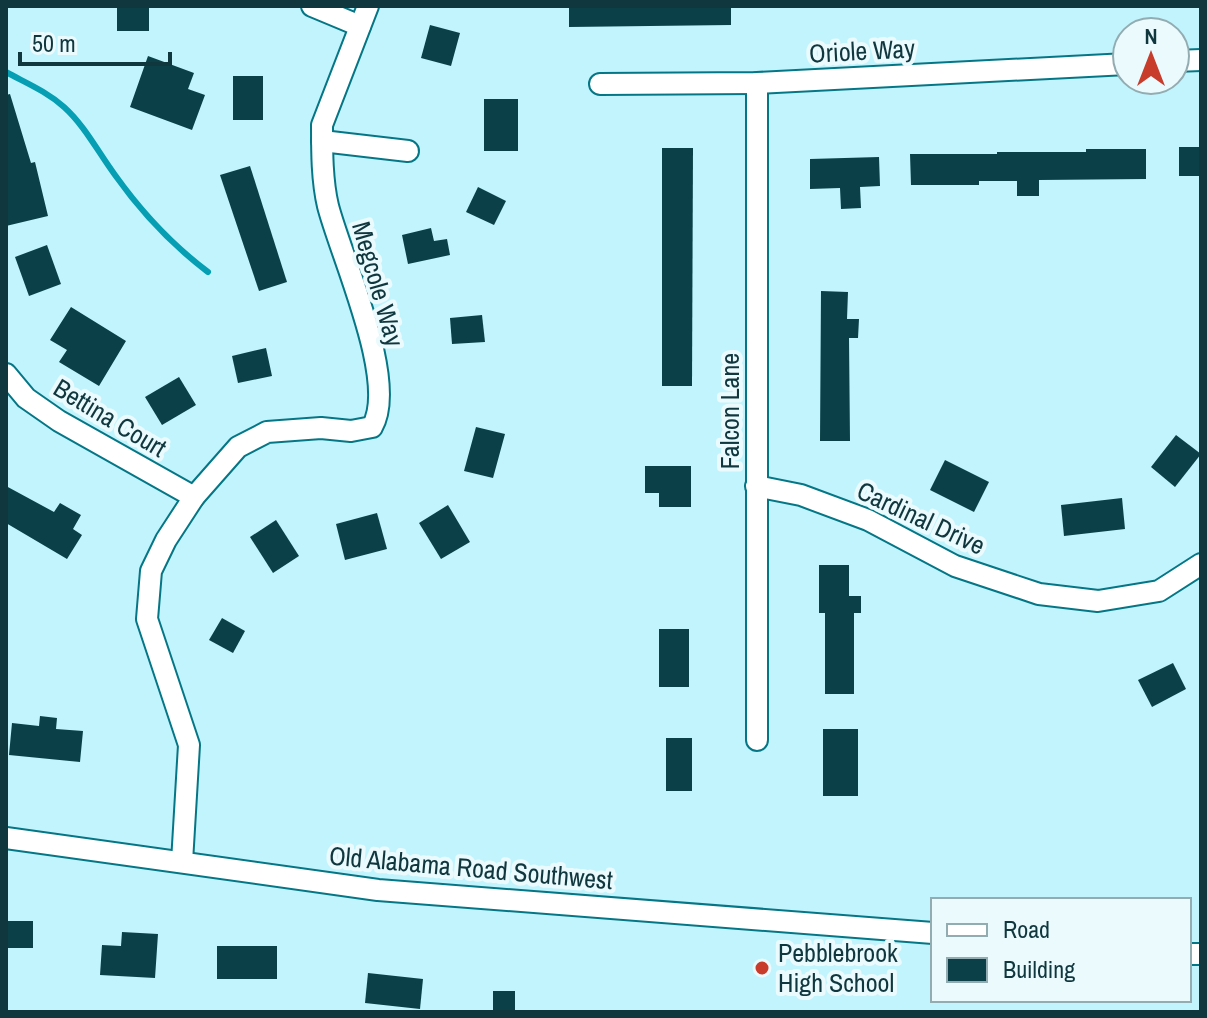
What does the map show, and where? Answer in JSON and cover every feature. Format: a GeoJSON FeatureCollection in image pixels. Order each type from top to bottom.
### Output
{"type":"FeatureCollection","features":[{"type":"Feature","properties":{"kind":"street"},"geometry":{"type":"LineString","coordinates":[[312,6],[360,26]]}},
{"type":"Feature","properties":{"kind":"street","name":"Megcole Way"},"geometry":{"type":"LineString","coordinates":[[182,862],[189,745],[147,619],[151,571],[166,540],[194,497],[238,447],[267,432],[321,428],[351,431],[372,427],[379,415],[374,348],[327,204],[322,141],[322,125],[368,6]]}},
{"type":"Feature","properties":{"kind":"street","name":"Oriole Way"},"geometry":{"type":"LineString","coordinates":[[600,84],[757,83],[1111,65]]}},
{"type":"Feature","properties":{"kind":"street","name":"Falcon Lane"},"geometry":{"type":"LineString","coordinates":[[757,83],[757,740]]}},
{"type":"Feature","properties":{"kind":"street"},"geometry":{"type":"LineString","coordinates":[[322,141],[408,151]]}},
{"type":"Feature","properties":{"kind":"street","name":"Bettina Court"},"geometry":{"type":"LineString","coordinates":[[6,374],[26,398],[59,421],[194,497]]}},
{"type":"Feature","properties":{"kind":"street","name":"Cardinal Drive"},"geometry":{"type":"LineString","coordinates":[[756,486],[801,495],[868,520],[955,566],[1039,594],[1098,601],[1159,591],[1201,564]]}},
{"type":"Feature","properties":{"kind":"street","name":"Old Alabama Road Southwest"},"geometry":{"type":"LineString","coordinates":[[6,838],[378,890],[931,933]]}},
{"type":"Feature","properties":{"kind":"building"},"geometry":{"type":"Polygon","coordinates":[[[117,6],[149,6],[149,31],[117,31],[117,6]]]}},
{"type":"Feature","properties":{"kind":"building"},"geometry":{"type":"Polygon","coordinates":[[[569,6],[731,6],[731,25],[569,27],[569,6]]]}},
{"type":"Feature","properties":{"kind":"building"},"geometry":{"type":"Polygon","coordinates":[[[430,25],[460,33],[451,66],[421,58],[430,25]]]}},
{"type":"Feature","properties":{"kind":"building"},"geometry":{"type":"Polygon","coordinates":[[[148,56],[194,73],[188,89],[205,95],[192,130],[130,107],[148,56]]]}},
{"type":"Feature","properties":{"kind":"building"},"geometry":{"type":"Polygon","coordinates":[[[233,76],[263,76],[263,120],[233,120],[233,76]]]}},
{"type":"Feature","properties":{"kind":"building"},"geometry":{"type":"Polygon","coordinates":[[[10,94],[31,163],[35,162],[48,216],[6,226],[6,95],[10,94]]]}},
{"type":"Feature","properties":{"kind":"building"},"geometry":{"type":"Polygon","coordinates":[[[484,99],[518,99],[518,151],[484,151],[484,99]]]}},
{"type":"Feature","properties":{"kind":"building"},"geometry":{"type":"Polygon","coordinates":[[[1179,147],[1201,147],[1201,176],[1179,176],[1179,147]]]}},
{"type":"Feature","properties":{"kind":"building"},"geometry":{"type":"Polygon","coordinates":[[[662,148],[693,148],[692,386],[662,386],[662,148]]]}},
{"type":"Feature","properties":{"kind":"building"},"geometry":{"type":"Polygon","coordinates":[[[1086,149],[1146,149],[1146,179],[1039,180],[1039,196],[1017,196],[1017,181],[979,181],[979,185],[911,185],[910,154],[1086,152],[1086,149]]]}},
{"type":"Feature","properties":{"kind":"building"},"geometry":{"type":"Polygon","coordinates":[[[879,157],[880,186],[860,187],[861,208],[841,209],[840,188],[810,189],[810,159],[879,157]]]}},
{"type":"Feature","properties":{"kind":"building"},"geometry":{"type":"Polygon","coordinates":[[[250,166],[287,282],[259,291],[220,175],[250,166]]]}},
{"type":"Feature","properties":{"kind":"building"},"geometry":{"type":"Polygon","coordinates":[[[478,187],[506,201],[494,225],[466,212],[478,187]]]}},
{"type":"Feature","properties":{"kind":"building"},"geometry":{"type":"Polygon","coordinates":[[[431,228],[434,241],[447,239],[450,255],[408,264],[402,235],[431,228]]]}},
{"type":"Feature","properties":{"kind":"building"},"geometry":{"type":"Polygon","coordinates":[[[47,245],[61,284],[29,296],[15,257],[47,245]]]}},
{"type":"Feature","properties":{"kind":"building"},"geometry":{"type":"Polygon","coordinates":[[[821,291],[848,292],[847,319],[859,319],[858,338],[849,338],[850,441],[820,441],[821,291]]]}},
{"type":"Feature","properties":{"kind":"building"},"geometry":{"type":"Polygon","coordinates":[[[71,307],[126,341],[99,386],[59,362],[67,350],[50,340],[71,307]]]}},
{"type":"Feature","properties":{"kind":"building"},"geometry":{"type":"Polygon","coordinates":[[[482,315],[485,342],[452,344],[450,318],[482,315]]]}},
{"type":"Feature","properties":{"kind":"building"},"geometry":{"type":"Polygon","coordinates":[[[266,348],[272,376],[238,383],[232,356],[266,348]]]}},
{"type":"Feature","properties":{"kind":"building"},"geometry":{"type":"Polygon","coordinates":[[[179,377],[196,405],[162,425],[145,397],[179,377]]]}},
{"type":"Feature","properties":{"kind":"building"},"geometry":{"type":"Polygon","coordinates":[[[476,427],[505,434],[493,478],[464,471],[476,427]]]}},
{"type":"Feature","properties":{"kind":"building"},"geometry":{"type":"Polygon","coordinates":[[[1176,435],[1201,454],[1175,487],[1151,467],[1176,435]]]}},
{"type":"Feature","properties":{"kind":"building"},"geometry":{"type":"Polygon","coordinates":[[[945,460],[989,482],[974,512],[930,490],[945,460]]]}},
{"type":"Feature","properties":{"kind":"building"},"geometry":{"type":"Polygon","coordinates":[[[645,466],[691,466],[691,507],[659,507],[659,493],[645,493],[645,466]]]}},
{"type":"Feature","properties":{"kind":"building"},"geometry":{"type":"Polygon","coordinates":[[[6,486],[54,512],[60,503],[81,515],[73,529],[82,535],[67,559],[6,523],[6,486]]]}},
{"type":"Feature","properties":{"kind":"building"},"geometry":{"type":"Polygon","coordinates":[[[1122,498],[1125,529],[1064,536],[1061,505],[1122,498]]]}},
{"type":"Feature","properties":{"kind":"building"},"geometry":{"type":"Polygon","coordinates":[[[448,505],[470,542],[441,559],[419,523],[448,505]]]}},
{"type":"Feature","properties":{"kind":"building"},"geometry":{"type":"Polygon","coordinates":[[[377,513],[387,549],[345,560],[336,524],[377,513]]]}},
{"type":"Feature","properties":{"kind":"building"},"geometry":{"type":"Polygon","coordinates":[[[276,520],[299,556],[273,573],[250,537],[276,520]]]}},
{"type":"Feature","properties":{"kind":"building"},"geometry":{"type":"Polygon","coordinates":[[[819,565],[849,565],[849,596],[861,596],[861,613],[854,613],[854,694],[825,694],[825,613],[819,613],[819,565]]]}},
{"type":"Feature","properties":{"kind":"building"},"geometry":{"type":"Polygon","coordinates":[[[222,618],[245,631],[233,653],[209,640],[222,618]]]}},
{"type":"Feature","properties":{"kind":"building"},"geometry":{"type":"Polygon","coordinates":[[[659,629],[689,629],[689,687],[659,687],[659,629]]]}},
{"type":"Feature","properties":{"kind":"building"},"geometry":{"type":"Polygon","coordinates":[[[1173,663],[1186,689],[1152,707],[1138,680],[1173,663]]]}},
{"type":"Feature","properties":{"kind":"building"},"geometry":{"type":"Polygon","coordinates":[[[40,716],[57,718],[56,729],[83,731],[80,762],[9,755],[12,723],[39,726],[40,716]]]}},
{"type":"Feature","properties":{"kind":"building"},"geometry":{"type":"Polygon","coordinates":[[[823,729],[858,729],[858,796],[823,796],[823,729]]]}},
{"type":"Feature","properties":{"kind":"building"},"geometry":{"type":"Polygon","coordinates":[[[666,738],[692,738],[692,791],[666,791],[666,738]]]}},
{"type":"Feature","properties":{"kind":"building"},"geometry":{"type":"Polygon","coordinates":[[[6,921],[33,921],[33,948],[6,948],[6,921]]]}},
{"type":"Feature","properties":{"kind":"building"},"geometry":{"type":"Polygon","coordinates":[[[122,932],[158,934],[155,978],[100,975],[102,945],[121,946],[122,932]]]}},
{"type":"Feature","properties":{"kind":"building"},"geometry":{"type":"Polygon","coordinates":[[[217,946],[277,946],[277,979],[217,979],[217,946]]]}},
{"type":"Feature","properties":{"kind":"building"},"geometry":{"type":"Polygon","coordinates":[[[368,973],[423,979],[420,1009],[365,1003],[368,973]]]}},
{"type":"Feature","properties":{"kind":"building"},"geometry":{"type":"Polygon","coordinates":[[[493,991],[515,991],[515,1012],[493,1012],[493,991]]]}},
{"type":"Feature","properties":{"kind":"waterway"},"geometry":{"type":"LineString","coordinates":[[6,72],[50,96],[72,114],[147,215],[169,239],[208,272]]}},
{"type":"Feature","properties":{"kind":"place","name":"Pebblebrook High School"},"geometry":{"type":"Point","coordinates":[762,968]}}]}
